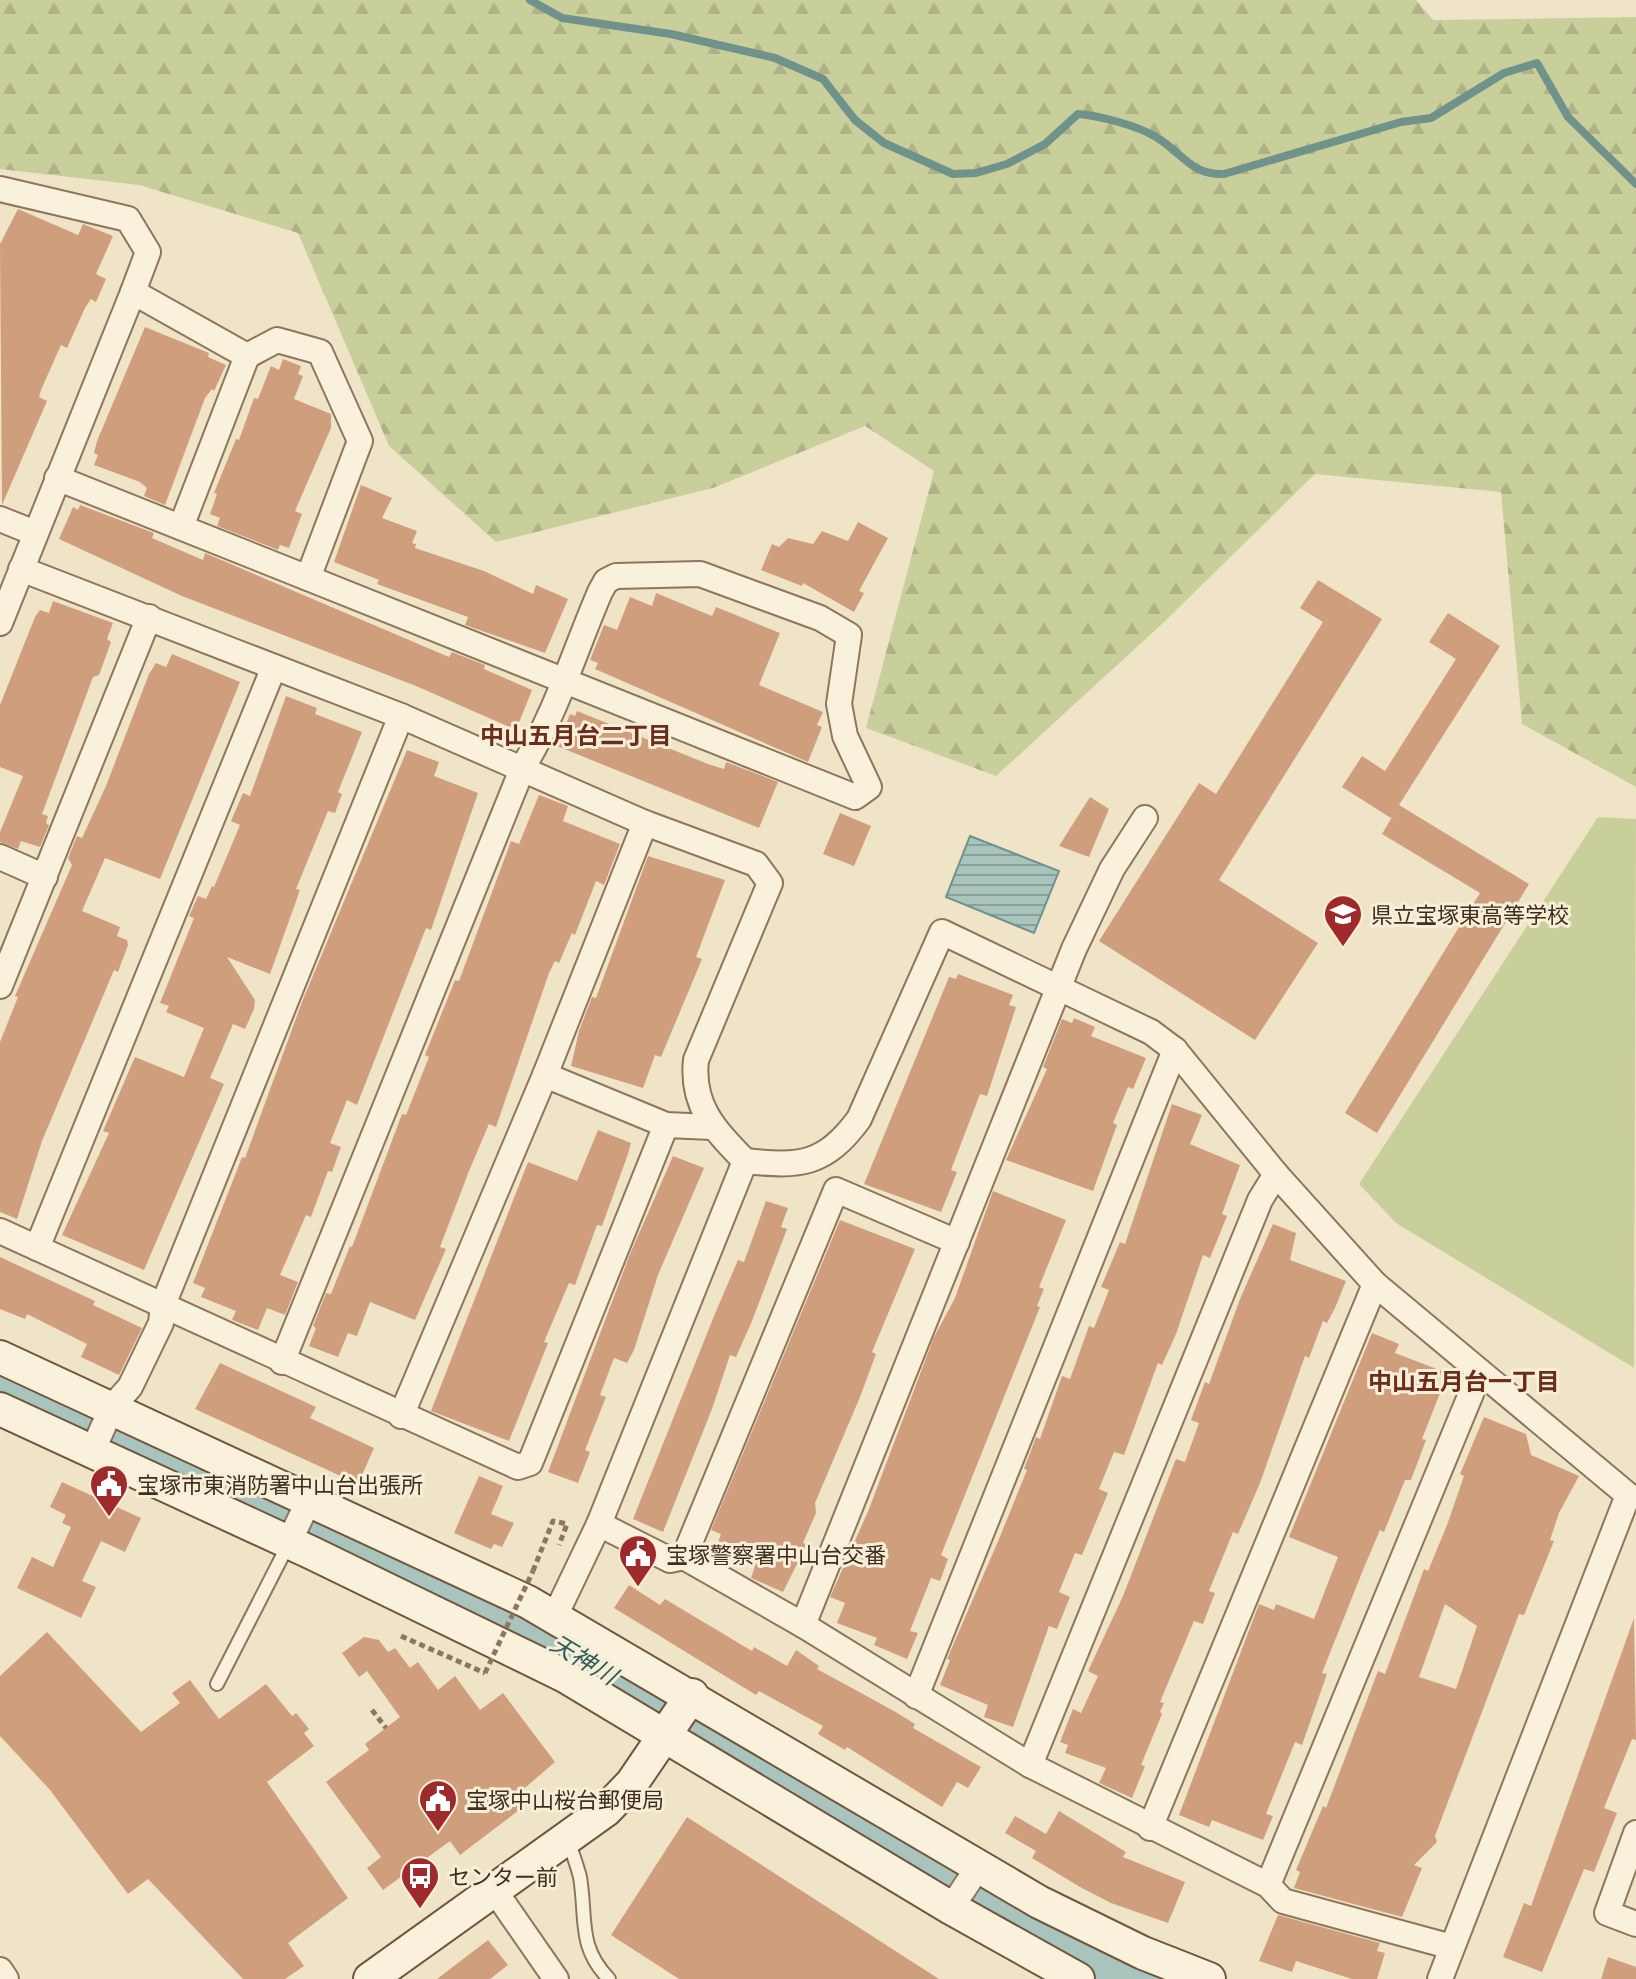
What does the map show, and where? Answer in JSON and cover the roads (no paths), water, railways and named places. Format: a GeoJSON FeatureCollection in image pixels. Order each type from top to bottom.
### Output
{"type":"FeatureCollection","features":[{"type":"Feature","properties":{"kind":"street"},"geometry":{"type":"LineString","coordinates":[[0,189],[128,219],[148,252],[0,623]]}},
{"type":"Feature","properties":{"kind":"street"},"geometry":{"type":"LineString","coordinates":[[133,292],[247,356]]}},
{"type":"Feature","properties":{"kind":"street"},"geometry":{"type":"LineString","coordinates":[[181,527],[247,356],[277,340],[320,352],[360,441],[308,578]]}},
{"type":"Feature","properties":{"kind":"street"},"geometry":{"type":"LineString","coordinates":[[57,478],[564,679],[855,797],[869,787],[845,736],[839,704],[849,635],[820,618],[727,581],[700,574],[642,574],[616,576],[606,581],[564,679],[538,742],[523,767],[282,1362]]}},
{"type":"Feature","properties":{"kind":"street"},"geometry":{"type":"LineString","coordinates":[[0,519],[35,533]]}},
{"type":"Feature","properties":{"kind":"street"},"geometry":{"type":"LineString","coordinates":[[21,569],[401,716],[645,823],[756,864],[770,883],[696,1060],[698,1103],[712,1127],[745,1161],[775,1164],[805,1160],[839,1145],[859,1119],[942,932],[1151,1032],[1175,1050],[1276,1174],[1375,1284],[1628,1495],[1440,1979]]}},
{"type":"Feature","properties":{"kind":"street"},"geometry":{"type":"LineString","coordinates":[[0,986],[149,617]]}},
{"type":"Feature","properties":{"kind":"street"},"geometry":{"type":"LineString","coordinates":[[37,1248],[274,667]]}},
{"type":"Feature","properties":{"kind":"street"},"geometry":{"type":"LineString","coordinates":[[92,1452],[112,1407],[130,1387],[161,1323],[163,1305],[401,716]]}},
{"type":"Feature","properties":{"kind":"street"},"geometry":{"type":"LineString","coordinates":[[803,1625],[1059,986],[1112,869],[1145,818]]}},
{"type":"Feature","properties":{"kind":"street"},"geometry":{"type":"LineString","coordinates":[[401,1416],[545,1075],[645,823]]}},
{"type":"Feature","properties":{"kind":"street"},"geometry":{"type":"LineString","coordinates":[[0,857],[45,877]]}},
{"type":"Feature","properties":{"kind":"street"},"geometry":{"type":"LineString","coordinates":[[916,1696],[1175,1050]]}},
{"type":"Feature","properties":{"kind":"street"},"geometry":{"type":"LineString","coordinates":[[545,1075],[666,1125],[712,1127]]}},
{"type":"Feature","properties":{"kind":"street"},"geometry":{"type":"LineString","coordinates":[[0,1231],[518,1467],[530,1463],[666,1125]]}},
{"type":"Feature","properties":{"kind":"street"},"geometry":{"type":"LineString","coordinates":[[555,1616],[599,1524],[745,1161]]}},
{"type":"Feature","properties":{"kind":"street"},"geometry":{"type":"LineString","coordinates":[[1030,1765],[1260,1200],[1276,1174]]}},
{"type":"Feature","properties":{"kind":"street"},"geometry":{"type":"LineString","coordinates":[[684,1557],[836,1190],[957,1242]]}},
{"type":"Feature","properties":{"kind":"street"},"geometry":{"type":"LineString","coordinates":[[1150,1828],[1375,1284]]}},
{"type":"Feature","properties":{"kind":"street"},"geometry":{"type":"LineString","coordinates":[[0,1357],[112,1407],[516,1650],[678,1715],[979,1866],[1039,1902],[1143,1953],[1209,1979]]}},
{"type":"Feature","properties":{"kind":"street"},"geometry":{"type":"LineString","coordinates":[[1268,1885],[1480,1372]]}},
{"type":"Feature","properties":{"kind":"street"},"geometry":{"type":"LineString","coordinates":[[0,1409],[92,1452],[299,1520],[555,1616],[678,1715],[951,1908],[1078,1979]]}},
{"type":"Feature","properties":{"kind":"street"},"geometry":{"type":"LineString","coordinates":[[599,1524],[670,1560],[684,1557],[803,1625],[1030,1765],[1268,1885],[1283,1901],[1452,1947]]}},
{"type":"Feature","properties":{"kind":"street"},"geometry":{"type":"LineString","coordinates":[[370,1979],[606,1810],[626,1790],[678,1715]]}},
{"type":"Feature","properties":{"kind":"street"},"geometry":{"type":"LineString","coordinates":[[1636,1833],[1607,1913],[1636,1924]]}},
{"type":"Feature","properties":{"kind":"street"},"geometry":{"type":"LineString","coordinates":[[951,1908],[979,1866]]}},
{"type":"Feature","properties":{"kind":"street"},"geometry":{"type":"LineString","coordinates":[[495,1891],[556,1979]]}},
{"type":"Feature","properties":{"kind":"street"},"geometry":{"type":"LineString","coordinates":[[0,1970],[6,1979]]}},
{"type":"Feature","properties":{"kind":"lane"},"geometry":{"type":"LineString","coordinates":[[217,1684],[299,1520]]}},
{"type":"Feature","properties":{"kind":"lane"},"geometry":{"type":"LineString","coordinates":[[568,1839],[579,1875],[585,1943],[597,1967],[609,1979]]}},
{"type":"Feature","properties":{"kind":"water"},"geometry":{"type":"Polygon","coordinates":[[[970,836],[1059,871],[1034,933],[946,897],[970,836]]]}},
{"type":"Feature","properties":{"kind":"waterway"},"geometry":{"type":"LineString","coordinates":[[530,0],[562,18],[671,34],[775,58],[823,79],[855,120],[884,143],[953,174],[976,173],[1007,164],[1045,144],[1078,114],[1138,129],[1156,137],[1195,167],[1224,174],[1401,122],[1431,118],[1504,73],[1537,63],[1568,117],[1636,184]]}},
{"type":"Feature","properties":{"kind":"waterway","name":"天神川"},"geometry":{"type":"LineString","coordinates":[[0,1381],[527,1625],[1010,1914],[1083,1953],[1145,1979]]}},
{"type":"Feature","properties":{"kind":"place","name":"県立宝塚東高等学校"},"geometry":{"type":"Point","coordinates":[1343,948]}},
{"type":"Feature","properties":{"kind":"place","name":"宝塚市東消防署中山台出張所"},"geometry":{"type":"Point","coordinates":[109,1518]}},
{"type":"Feature","properties":{"kind":"place","name":"宝塚警察署中山台交番"},"geometry":{"type":"Point","coordinates":[638,1588]}},
{"type":"Feature","properties":{"kind":"place","name":"宝塚中山桜台郵便局"},"geometry":{"type":"Point","coordinates":[438,1833]}},
{"type":"Feature","properties":{"kind":"place","name":"センター前"},"geometry":{"type":"Point","coordinates":[420,1910]}},
{"type":"Feature","properties":{"kind":"district","name":"中山五月台二丁目"},"geometry":{"type":"Point","coordinates":[576,735]}},
{"type":"Feature","properties":{"kind":"district","name":"中山五月台一丁目"},"geometry":{"type":"Point","coordinates":[1464,1381]}}]}
